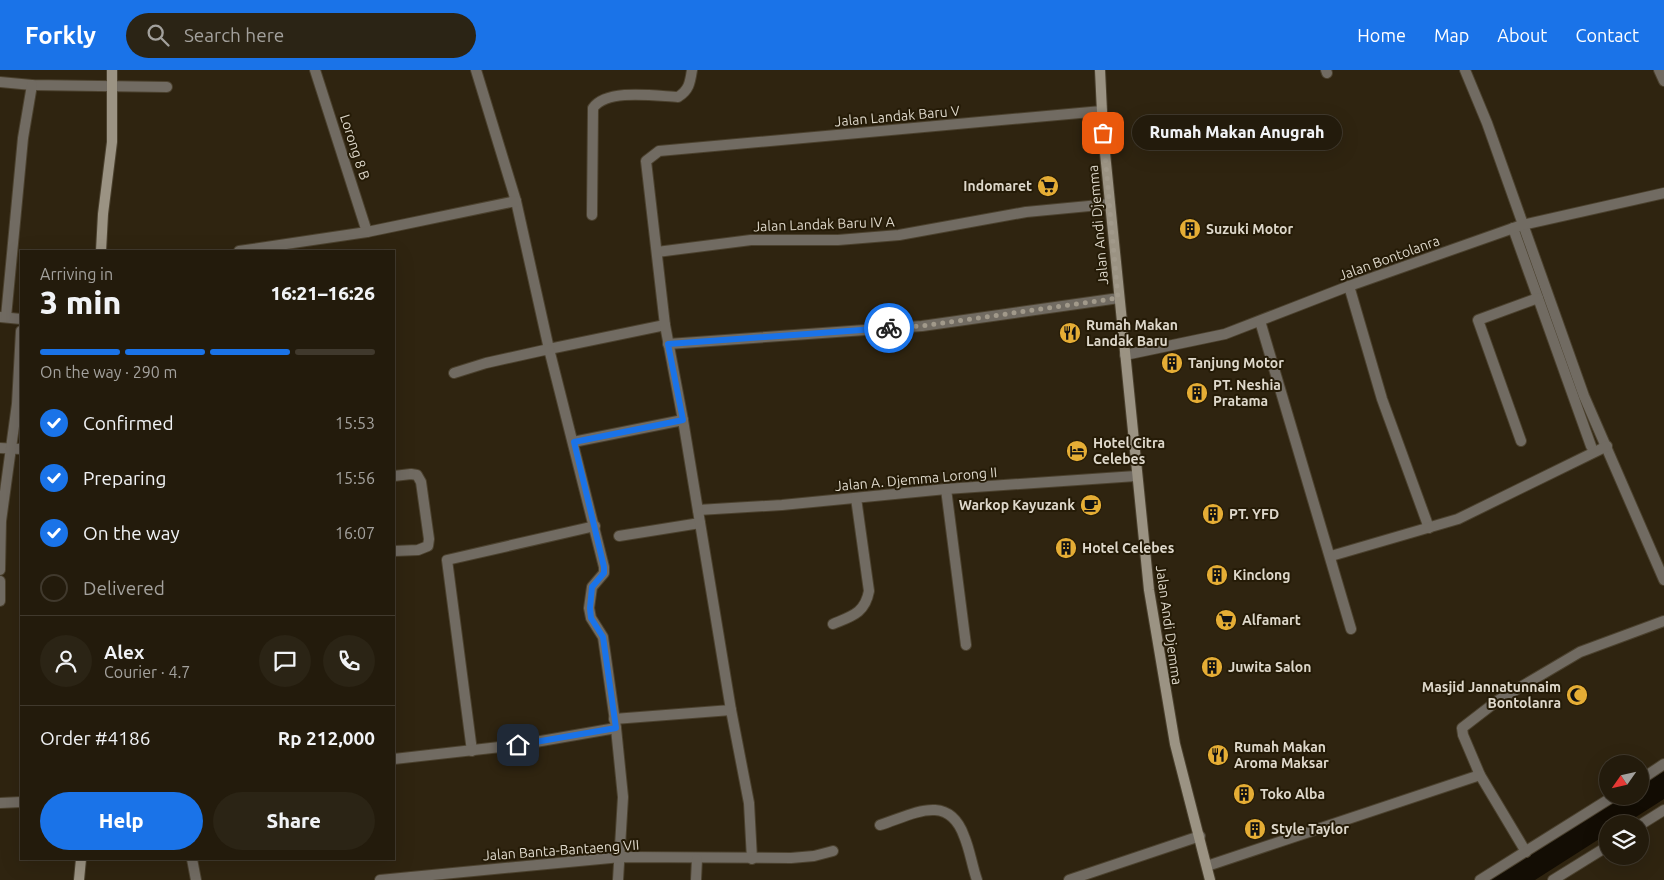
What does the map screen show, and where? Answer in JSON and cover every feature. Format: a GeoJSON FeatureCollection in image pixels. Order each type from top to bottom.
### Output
{"type":"FeatureCollection","features":[{"type":"Feature","properties":{"kind":"main road"},"geometry":{"type":"LineString","coordinates":[[102,250],[103,214],[112,142],[112,70]]}},
{"type":"Feature","properties":{"kind":"main road","name":"Jalan Andi Djemma"},"geometry":{"type":"LineString","coordinates":[[1100,70],[1118,298],[1149,590],[1175,744],[1208,866],[1210,880]]}},
{"type":"Feature","properties":{"kind":"main road"},"geometry":{"type":"LineString","coordinates":[[80,880],[81,860]]}},
{"type":"Feature","properties":{"kind":"street","name":"Lorong 8 B"},"geometry":{"type":"LineString","coordinates":[[315,70],[367,232]]}},
{"type":"Feature","properties":{"kind":"street"},"geometry":{"type":"LineString","coordinates":[[476,70],[516,201],[549,349],[596,526],[604,567],[604,573],[592,587],[590,608],[591,618],[603,637],[623,797],[621,857],[618,880]]}},
{"type":"Feature","properties":{"kind":"street"},"geometry":{"type":"LineString","coordinates":[[592,215],[594,108],[602,99],[613,97],[678,97],[685,93],[690,85],[692,70]]}},
{"type":"Feature","properties":{"kind":"street"},"geometry":{"type":"LineString","coordinates":[[1466,70],[1487,123],[1538,298],[1591,446]]}},
{"type":"Feature","properties":{"kind":"street"},"geometry":{"type":"LineString","coordinates":[[1659,70],[1664,81]]}},
{"type":"Feature","properties":{"kind":"street"},"geometry":{"type":"LineString","coordinates":[[0,82],[32,85],[167,88]]}},
{"type":"Feature","properties":{"kind":"street"},"geometry":{"type":"LineString","coordinates":[[20,319],[3,317],[23,138],[32,85]]}},
{"type":"Feature","properties":{"kind":"street","name":"Jalan Landak Baru V"},"geometry":{"type":"LineString","coordinates":[[656,252],[646,161],[659,151],[1102,111]]}},
{"type":"Feature","properties":{"kind":"street","name":"Jalan Bontolanra"},"geometry":{"type":"LineString","coordinates":[[1125,356],[1225,334],[1348,286],[1518,227],[1664,193]]}},
{"type":"Feature","properties":{"kind":"street"},"geometry":{"type":"LineString","coordinates":[[245,250],[367,232],[516,201]]}},
{"type":"Feature","properties":{"kind":"street","name":"Jalan Landak Baru IV A"},"geometry":{"type":"LineString","coordinates":[[656,252],[751,240],[838,240],[899,235],[1026,212],[1110,204]]}},
{"type":"Feature","properties":{"kind":"street"},"geometry":{"type":"LineString","coordinates":[[1518,227],[1584,396],[1663,576]]}},
{"type":"Feature","properties":{"kind":"street"},"geometry":{"type":"LineString","coordinates":[[656,252],[668,344],[683,420],[748,803],[752,859]]}},
{"type":"Feature","properties":{"kind":"street"},"geometry":{"type":"LineString","coordinates":[[1348,286],[1382,399],[1429,528]]}},
{"type":"Feature","properties":{"kind":"street"},"geometry":{"type":"LineString","coordinates":[[668,344],[922,326],[1118,298]]}},
{"type":"Feature","properties":{"kind":"street"},"geometry":{"type":"LineString","coordinates":[[1521,441],[1478,320],[1538,298]]}},
{"type":"Feature","properties":{"kind":"street"},"geometry":{"type":"LineString","coordinates":[[1260,321],[1331,556],[1351,629]]}},
{"type":"Feature","properties":{"kind":"street"},"geometry":{"type":"LineString","coordinates":[[454,373],[486,363],[665,325]]}},
{"type":"Feature","properties":{"kind":"street"},"geometry":{"type":"LineString","coordinates":[[0,570],[5,449],[17,404],[20,349]]}},
{"type":"Feature","properties":{"kind":"street"},"geometry":{"type":"LineString","coordinates":[[574,442],[683,420]]}},
{"type":"Feature","properties":{"kind":"street"},"geometry":{"type":"LineString","coordinates":[[1331,556],[1464,516],[1607,446]]}},
{"type":"Feature","properties":{"kind":"street"},"geometry":{"type":"LineString","coordinates":[[5,449],[20,449]]}},
{"type":"Feature","properties":{"kind":"street"},"geometry":{"type":"LineString","coordinates":[[395,476],[411,474],[417,476],[421,482],[429,539],[428,546],[418,550],[395,551]]}},
{"type":"Feature","properties":{"kind":"street","name":"Jalan A. Djemma Lorong II"},"geometry":{"type":"LineString","coordinates":[[698,510],[946,489],[1136,476]]}},
{"type":"Feature","properties":{"kind":"street"},"geometry":{"type":"LineString","coordinates":[[946,489],[966,645]]}},
{"type":"Feature","properties":{"kind":"street"},"geometry":{"type":"LineString","coordinates":[[833,624],[858,613],[868,601],[869,591],[856,498]]}},
{"type":"Feature","properties":{"kind":"street"},"geometry":{"type":"LineString","coordinates":[[619,536],[700,523]]}},
{"type":"Feature","properties":{"kind":"street"},"geometry":{"type":"LineString","coordinates":[[472,751],[447,560],[596,526]]}},
{"type":"Feature","properties":{"kind":"street"},"geometry":{"type":"LineString","coordinates":[[0,582],[0,601]]}},
{"type":"Feature","properties":{"kind":"street"},"geometry":{"type":"LineString","coordinates":[[1526,852],[1480,776],[1463,735],[1464,724],[1497,701],[1580,652],[1664,621]]}},
{"type":"Feature","properties":{"kind":"street"},"geometry":{"type":"LineString","coordinates":[[395,759],[562,739],[615,724],[731,710]]}},
{"type":"Feature","properties":{"kind":"street"},"geometry":{"type":"LineString","coordinates":[[1649,774],[1664,764]]}},
{"type":"Feature","properties":{"kind":"street"},"geometry":{"type":"LineString","coordinates":[[1208,866],[1480,776]]}},
{"type":"Feature","properties":{"kind":"street"},"geometry":{"type":"LineString","coordinates":[[0,803],[20,802]]}},
{"type":"Feature","properties":{"kind":"street"},"geometry":{"type":"LineString","coordinates":[[1480,880],[1600,805]]}},
{"type":"Feature","properties":{"kind":"street"},"geometry":{"type":"LineString","coordinates":[[880,826],[929,809],[943,810],[958,822],[965,836],[977,880]]}},
{"type":"Feature","properties":{"kind":"street"},"geometry":{"type":"LineString","coordinates":[[1649,819],[1664,810]]}},
{"type":"Feature","properties":{"kind":"street"},"geometry":{"type":"LineString","coordinates":[[1069,880],[1200,836]]}},
{"type":"Feature","properties":{"kind":"street","name":"Jalan Banta-Bantaeng VII"},"geometry":{"type":"LineString","coordinates":[[380,880],[621,857],[752,859],[814,856],[833,850]]}},
{"type":"Feature","properties":{"kind":"street"},"geometry":{"type":"LineString","coordinates":[[1553,880],[1599,852]]}},
{"type":"Feature","properties":{"kind":"street"},"geometry":{"type":"LineString","coordinates":[[696,880],[697,859]]}},
{"type":"Feature","properties":{"kind":"street"},"geometry":{"type":"LineString","coordinates":[[192,860],[196,880]]}},
{"type":"Feature","properties":{"kind":"shaded area"},"geometry":{"type":"Polygon","coordinates":[[[1664,771],[1664,799],[1639,815],[1599,815],[1599,839],[1535,880],[1487,880],[1608,805],[1649,805],[1649,780],[1664,771]]]}},
{"type":"Feature","properties":{"kind":"way so far"},"geometry":{"type":"LineString","coordinates":[[889,328],[922,326],[1118,298],[1103,133]]}},
{"type":"Feature","properties":{"kind":"place","name":"Rumah Makan Anugrah"},"geometry":{"type":"Point","coordinates":[1103,133]}},
{"type":"Feature","properties":{"kind":"place","name":"Indomaret"},"geometry":{"type":"Point","coordinates":[1048,186]}},
{"type":"Feature","properties":{"kind":"place","name":"Suzuki Motor"},"geometry":{"type":"Point","coordinates":[1190,229]}},
{"type":"Feature","properties":{"kind":"place","name":"Rumah Makan Landak Baru"},"geometry":{"type":"Point","coordinates":[1070,333]}},
{"type":"Feature","properties":{"kind":"place","name":"Tanjung Motor"},"geometry":{"type":"Point","coordinates":[1172,363]}},
{"type":"Feature","properties":{"kind":"place","name":"PT. Neshia Pratama"},"geometry":{"type":"Point","coordinates":[1197,393]}},
{"type":"Feature","properties":{"kind":"place","name":"Hotel Citra Celebes"},"geometry":{"type":"Point","coordinates":[1077,451]}},
{"type":"Feature","properties":{"kind":"place","name":"Warkop Kayuzank"},"geometry":{"type":"Point","coordinates":[1091,505]}},
{"type":"Feature","properties":{"kind":"place","name":"PT. YFD"},"geometry":{"type":"Point","coordinates":[1213,514]}},
{"type":"Feature","properties":{"kind":"place","name":"Hotel Celebes"},"geometry":{"type":"Point","coordinates":[1066,548]}},
{"type":"Feature","properties":{"kind":"place","name":"Kinclong"},"geometry":{"type":"Point","coordinates":[1217,575]}},
{"type":"Feature","properties":{"kind":"place","name":"Alfamart"},"geometry":{"type":"Point","coordinates":[1226,620]}},
{"type":"Feature","properties":{"kind":"place","name":"Juwita Salon"},"geometry":{"type":"Point","coordinates":[1212,667]}},
{"type":"Feature","properties":{"kind":"place","name":"Masjid Jannatunnaim Bontolanra"},"geometry":{"type":"Point","coordinates":[1577,695]}},
{"type":"Feature","properties":{"kind":"place","name":"Rumah Makan Aroma Maksar"},"geometry":{"type":"Point","coordinates":[1218,755]}},
{"type":"Feature","properties":{"kind":"place","name":"Toko Alba"},"geometry":{"type":"Point","coordinates":[1244,794]}},
{"type":"Feature","properties":{"kind":"place","name":"Style Taylor"},"geometry":{"type":"Point","coordinates":[1255,829]}},
{"type":"Feature","properties":{"kind":"route"},"geometry":{"type":"LineString","coordinates":[[518,745],[603,732],[616,728],[603,637],[591,618],[590,608],[592,587],[604,573],[604,567],[596,526],[574,442],[683,420],[668,344],[889,328]]}}]}
